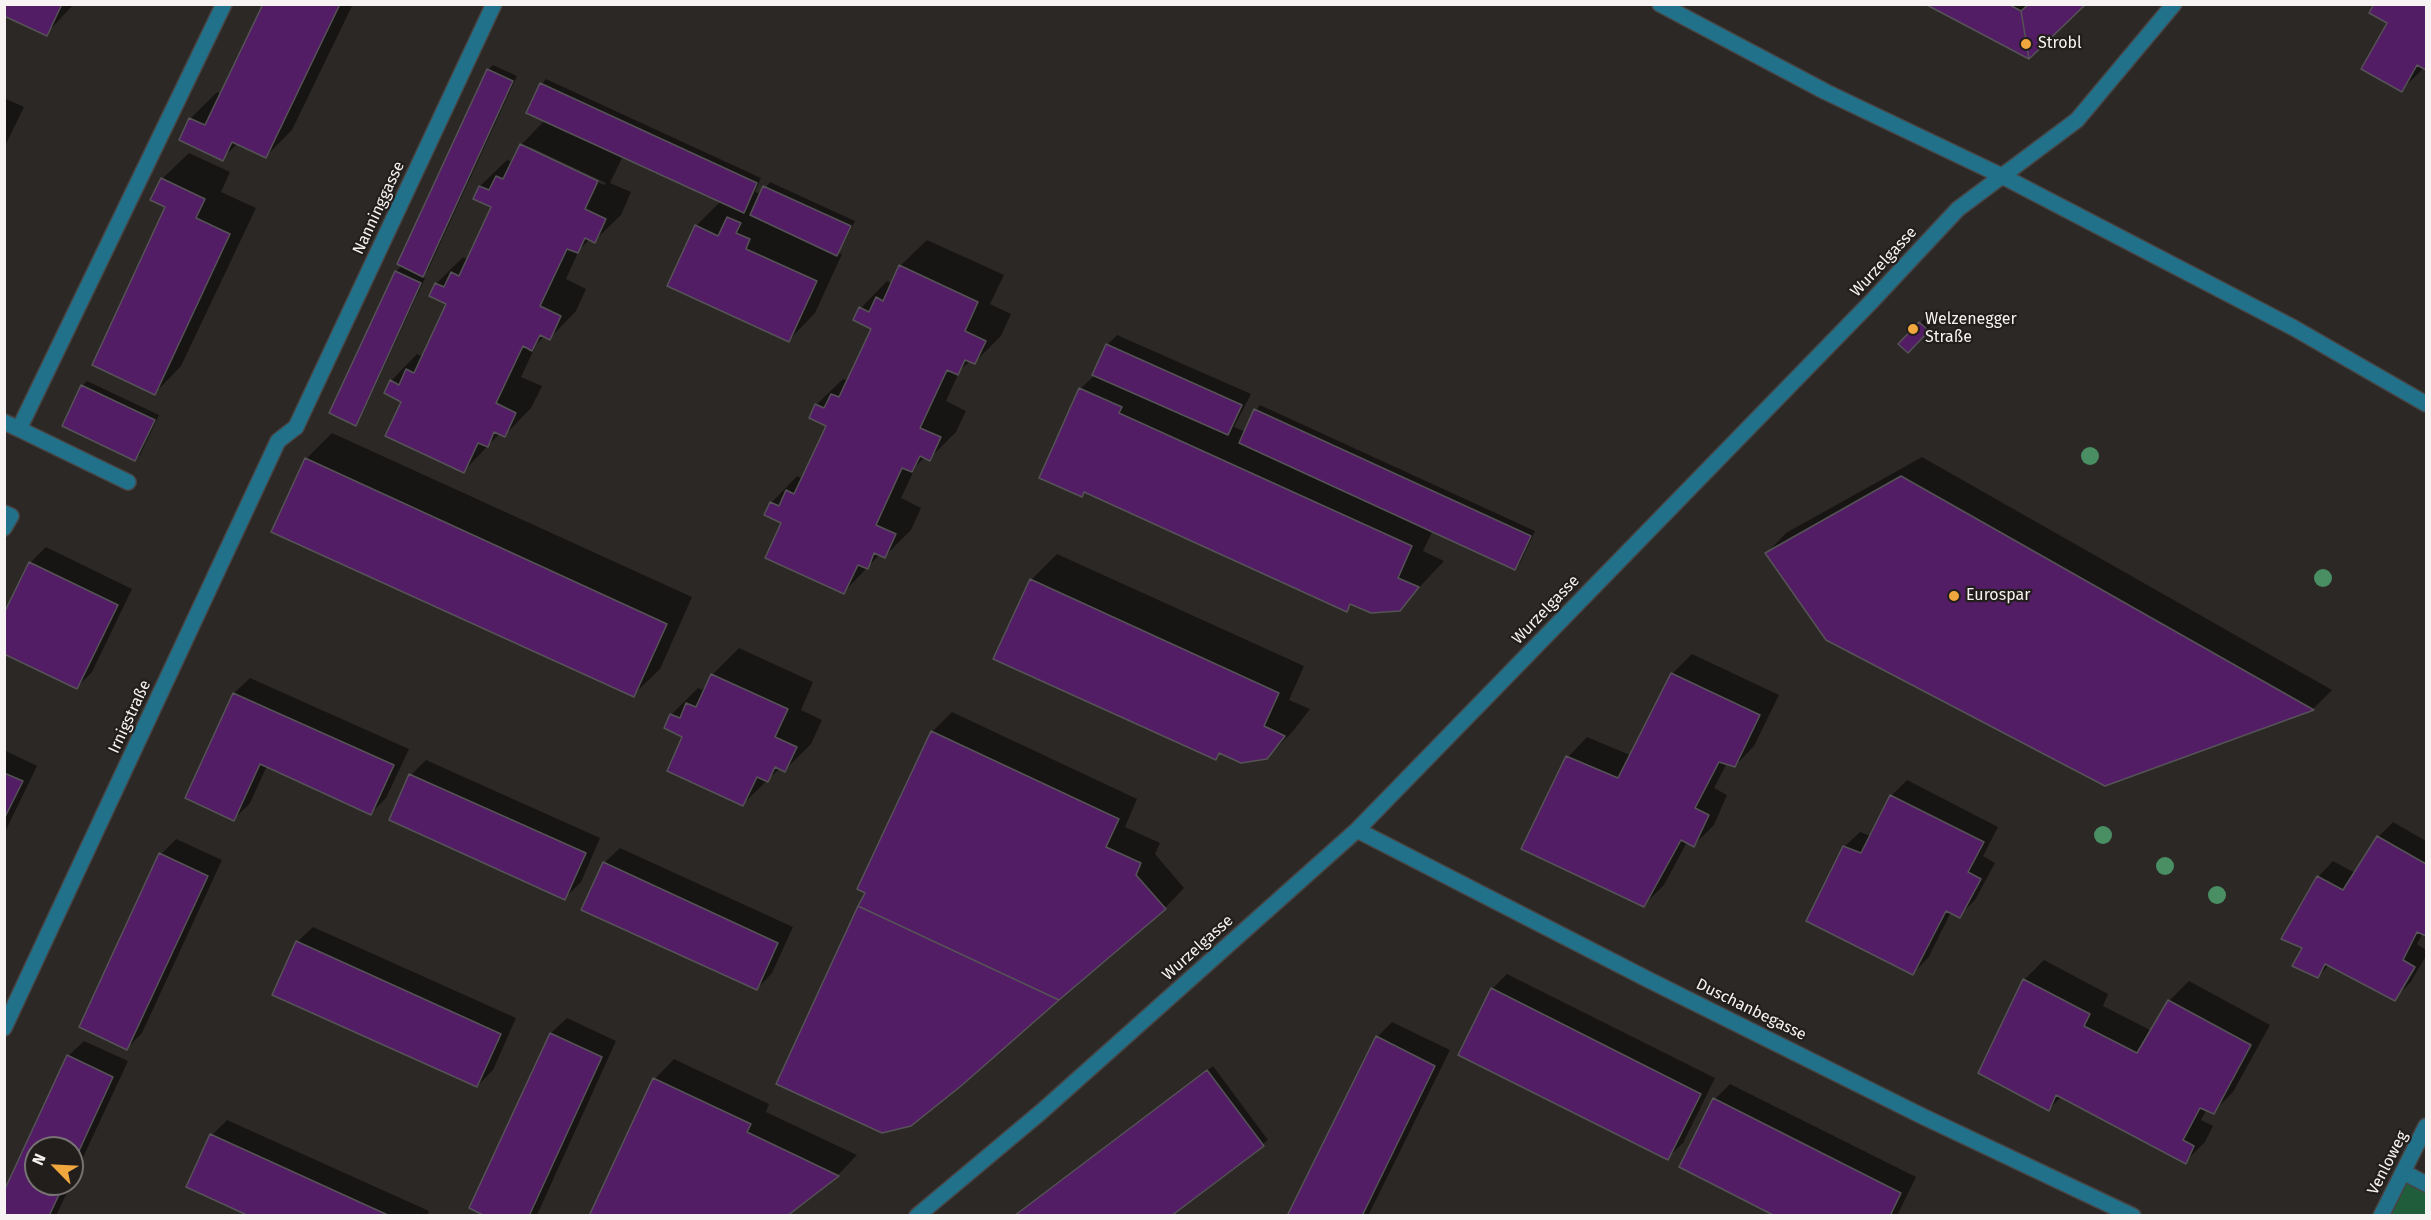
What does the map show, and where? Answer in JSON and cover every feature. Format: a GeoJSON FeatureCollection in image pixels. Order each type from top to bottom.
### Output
{"type":"FeatureCollection","features":[{"type":"Feature","properties":{"kind":"street"},"geometry":{"type":"LineString","coordinates":[[19,429],[224,4]]}},
{"type":"Feature","properties":{"kind":"street","name":"Nanninggasse"},"geometry":{"type":"LineString","coordinates":[[296,427],[494,4]]}},
{"type":"Feature","properties":{"kind":"street"},"geometry":{"type":"LineString","coordinates":[[1660,4],[1826,93],[2002,176],[2294,328],[2427,404]]}},
{"type":"Feature","properties":{"kind":"street","name":"Wurzelgasse"},"geometry":{"type":"LineString","coordinates":[[917,1215],[1041,1112],[1357,830],[1863,310],[1958,209],[2077,120],[2174,4]]}},
{"type":"Feature","properties":{"kind":"street"},"geometry":{"type":"LineString","coordinates":[[4,422],[128,482]]}},
{"type":"Feature","properties":{"kind":"street","name":"Irnigstraße"},"geometry":{"type":"LineString","coordinates":[[4,1028],[278,441],[296,427]]}},
{"type":"Feature","properties":{"kind":"street"},"geometry":{"type":"LineString","coordinates":[[4,513],[11,516],[4,528]]}},
{"type":"Feature","properties":{"kind":"street","name":"Duschanbegasse"},"geometry":{"type":"LineString","coordinates":[[1357,830],[1914,1112],[2133,1215]]}},
{"type":"Feature","properties":{"kind":"street","name":"Venloweg"},"geometry":{"type":"LineString","coordinates":[[2381,1215],[2427,1126]]}},
{"type":"Feature","properties":{"kind":"street"},"geometry":{"type":"LineString","coordinates":[[2403,1172],[2427,1184]]}},
{"type":"Feature","properties":{"kind":"green space"},"geometry":{"type":"Polygon","coordinates":[[[2403,1172],[2426,1184],[2426,1215],[2381,1216],[2403,1172]]]}},
{"type":"Feature","properties":{"kind":"building"},"geometry":{"type":"Polygon","coordinates":[[[4,4],[62,4],[47,36],[4,16],[4,4]]]}},
{"type":"Feature","properties":{"kind":"building"},"geometry":{"type":"Polygon","coordinates":[[[263,4],[340,4],[266,158],[232,142],[223,161],[179,140],[189,118],[205,125],[263,4]]]}},
{"type":"Feature","properties":{"kind":"building"},"geometry":{"type":"Polygon","coordinates":[[[1925,4],[2008,4],[2021,11],[2029,59],[1925,4]]]}},
{"type":"Feature","properties":{"kind":"building"},"geometry":{"type":"Polygon","coordinates":[[[2029,4],[2086,4],[2029,59],[2021,11],[2029,4]]]}},
{"type":"Feature","properties":{"kind":"building"},"geometry":{"type":"Polygon","coordinates":[[[2374,4],[2426,4],[2426,70],[2417,65],[2402,92],[2361,69],[2387,23],[2369,13],[2374,4]]]}},
{"type":"Feature","properties":{"kind":"building"},"geometry":{"type":"Polygon","coordinates":[[[487,69],[513,81],[423,277],[397,264],[487,69]]]}},
{"type":"Feature","properties":{"kind":"building"},"geometry":{"type":"Polygon","coordinates":[[[540,83],[757,183],[744,213],[526,113],[540,83]]]}},
{"type":"Feature","properties":{"kind":"building"},"geometry":{"type":"Polygon","coordinates":[[[520,144],[598,181],[585,209],[606,219],[595,243],[585,238],[578,253],[567,249],[540,306],[561,316],[550,340],[540,335],[532,351],[523,346],[496,403],[516,413],[505,437],[494,432],[488,447],[478,443],[464,473],[385,436],[401,402],[384,393],[390,380],[399,385],[406,369],[414,373],[446,304],[429,296],[435,283],[444,287],[451,272],[459,276],[491,207],[473,199],[479,186],[489,190],[496,176],[503,179],[520,144]]]}},
{"type":"Feature","properties":{"kind":"building"},"geometry":{"type":"Polygon","coordinates":[[[161,178],[205,199],[196,218],[230,234],[155,395],[92,365],[165,207],[150,200],[161,178]]]}},
{"type":"Feature","properties":{"kind":"building"},"geometry":{"type":"Polygon","coordinates":[[[763,186],[851,226],[837,256],[750,215],[763,186]]]}},
{"type":"Feature","properties":{"kind":"building"},"geometry":{"type":"Polygon","coordinates":[[[727,217],[741,223],[736,233],[750,239],[746,249],[817,281],[789,342],[667,286],[695,225],[718,236],[727,217]]]}},
{"type":"Feature","properties":{"kind":"building"},"geometry":{"type":"Polygon","coordinates":[[[899,265],[978,302],[965,331],[986,341],[975,364],[965,360],[958,375],[947,370],[920,428],[941,437],[930,461],[920,456],[912,472],[902,468],[876,525],[896,534],[885,558],[874,553],[868,569],[858,565],[844,594],[765,558],[781,523],[764,515],[770,502],[779,506],[786,490],[794,494],[826,426],[809,418],[815,404],[824,408],[831,394],[839,397],[871,329],[853,320],[859,307],[869,312],[876,297],[883,301],[899,265]]]}},
{"type":"Feature","properties":{"kind":"building"},"geometry":{"type":"Polygon","coordinates":[[[395,271],[421,283],[356,426],[329,413],[395,271]]]}},
{"type":"Feature","properties":{"kind":"building"},"geometry":{"type":"Polygon","coordinates":[[[1919,322],[1929,331],[1908,353],[1898,344],[1919,322]]]}},
{"type":"Feature","properties":{"kind":"building"},"geometry":{"type":"Polygon","coordinates":[[[1106,344],[1242,405],[1228,435],[1092,375],[1106,344]]]}},
{"type":"Feature","properties":{"kind":"building"},"geometry":{"type":"Polygon","coordinates":[[[81,385],[155,420],[135,461],[62,426],[81,385]]]}},
{"type":"Feature","properties":{"kind":"building"},"geometry":{"type":"Polygon","coordinates":[[[1079,388],[1122,407],[1119,413],[1412,546],[1398,578],[1419,587],[1400,611],[1371,613],[1350,604],[1347,612],[1084,492],[1082,497],[1039,478],[1079,388]]]}},
{"type":"Feature","properties":{"kind":"building"},"geometry":{"type":"Polygon","coordinates":[[[1254,409],[1531,536],[1515,570],[1239,443],[1254,409]]]}},
{"type":"Feature","properties":{"kind":"building"},"geometry":{"type":"Polygon","coordinates":[[[305,458],[667,624],[634,697],[271,532],[305,458]]]}},
{"type":"Feature","properties":{"kind":"building","name":"Eurospar"},"geometry":{"type":"Polygon","coordinates":[[[1901,476],[2314,710],[2105,786],[1826,640],[1765,553],[1901,476]]]}},
{"type":"Feature","properties":{"kind":"building"},"geometry":{"type":"Polygon","coordinates":[[[29,562],[118,605],[77,689],[4,654],[4,613],[29,562]]]}},
{"type":"Feature","properties":{"kind":"building"},"geometry":{"type":"Polygon","coordinates":[[[1030,579],[1279,693],[1264,726],[1285,736],[1267,759],[1241,763],[1219,753],[1216,760],[993,659],[1030,579]]]}},
{"type":"Feature","properties":{"kind":"building"},"geometry":{"type":"Polygon","coordinates":[[[1671,673],[1760,715],[1735,767],[1719,762],[1695,808],[1709,815],[1694,847],[1681,840],[1644,907],[1521,849],[1566,756],[1618,778],[1671,673]]]}},
{"type":"Feature","properties":{"kind":"building"},"geometry":{"type":"Polygon","coordinates":[[[711,674],[788,709],[775,737],[797,747],[785,772],[775,767],[768,782],[757,777],[743,806],[667,771],[682,737],[664,728],[670,714],[680,718],[686,703],[696,707],[711,674]]]}},
{"type":"Feature","properties":{"kind":"building"},"geometry":{"type":"Polygon","coordinates":[[[233,693],[394,765],[371,815],[260,764],[234,821],[185,798],[233,693]]]}},
{"type":"Feature","properties":{"kind":"building"},"geometry":{"type":"Polygon","coordinates":[[[931,731],[1119,819],[1106,847],[1141,863],[1136,875],[1166,909],[1059,1000],[858,906],[865,893],[857,889],[931,731]]]}},
{"type":"Feature","properties":{"kind":"building"},"geometry":{"type":"Polygon","coordinates":[[[4,773],[23,781],[4,819],[4,773]]]}},
{"type":"Feature","properties":{"kind":"building"},"geometry":{"type":"Polygon","coordinates":[[[409,774],[586,853],[565,900],[389,820],[409,774]]]}},
{"type":"Feature","properties":{"kind":"building"},"geometry":{"type":"Polygon","coordinates":[[[1890,795],[1984,842],[1968,872],[1981,879],[1960,918],[1946,911],[1913,975],[1806,921],[1843,846],[1861,853],[1890,795]]]}},
{"type":"Feature","properties":{"kind":"building"},"geometry":{"type":"Polygon","coordinates":[[[2377,836],[2426,864],[2426,936],[2417,932],[2403,960],[2415,967],[2395,1001],[2325,964],[2318,978],[2292,966],[2302,948],[2281,939],[2317,876],[2343,890],[2377,836]]]}},
{"type":"Feature","properties":{"kind":"building"},"geometry":{"type":"Polygon","coordinates":[[[159,853],[208,876],[127,1050],[79,1027],[159,853]]]}},
{"type":"Feature","properties":{"kind":"building"},"geometry":{"type":"Polygon","coordinates":[[[603,862],[778,943],[757,990],[581,910],[603,862]]]}},
{"type":"Feature","properties":{"kind":"building"},"geometry":{"type":"Polygon","coordinates":[[[858,906],[1059,1000],[961,1086],[911,1126],[882,1133],[776,1084],[858,906]]]}},
{"type":"Feature","properties":{"kind":"building"},"geometry":{"type":"Polygon","coordinates":[[[296,941],[501,1034],[477,1087],[272,995],[296,941]]]}},
{"type":"Feature","properties":{"kind":"building"},"geometry":{"type":"Polygon","coordinates":[[[2023,979],[2090,1014],[2084,1026],[2137,1053],[2168,1000],[2251,1045],[2214,1114],[2200,1108],[2183,1140],[2194,1146],[2186,1164],[2056,1095],[2049,1111],[1978,1073],[2023,979]]]}},
{"type":"Feature","properties":{"kind":"building"},"geometry":{"type":"Polygon","coordinates":[[[1491,988],[1701,1094],[1668,1160],[1458,1055],[1491,988]]]}},
{"type":"Feature","properties":{"kind":"building"},"geometry":{"type":"Polygon","coordinates":[[[550,1033],[602,1057],[529,1216],[485,1216],[469,1208],[550,1033]]]}},
{"type":"Feature","properties":{"kind":"building"},"geometry":{"type":"Polygon","coordinates":[[[1376,1036],[1435,1066],[1362,1216],[1287,1216],[1376,1036]]]}},
{"type":"Feature","properties":{"kind":"building"},"geometry":{"type":"Polygon","coordinates":[[[67,1055],[113,1077],[84,1140],[84,1136],[29,1136],[67,1055]]]}},
{"type":"Feature","properties":{"kind":"building"},"geometry":{"type":"Polygon","coordinates":[[[1207,1070],[1264,1146],[1171,1216],[1014,1216],[1207,1070]]]}},
{"type":"Feature","properties":{"kind":"building"},"geometry":{"type":"Polygon","coordinates":[[[653,1078],[751,1124],[747,1132],[839,1176],[787,1216],[589,1216],[653,1078]]]}},
{"type":"Feature","properties":{"kind":"building"},"geometry":{"type":"Polygon","coordinates":[[[1713,1098],[1901,1193],[1890,1216],[1775,1216],[1679,1167],[1713,1098]]]}},
{"type":"Feature","properties":{"kind":"building"},"geometry":{"type":"Polygon","coordinates":[[[210,1134],[390,1216],[249,1216],[186,1187],[210,1134]]]}},
{"type":"Feature","properties":{"kind":"building"},"geometry":{"type":"Polygon","coordinates":[[[24,1148],[24,1196],[58,1196],[49,1216],[4,1216],[4,1191],[24,1148]]]}},
{"type":"Feature","properties":{"kind":"place","name":"Strobl"},"geometry":{"type":"Point","coordinates":[2026,44]}},
{"type":"Feature","properties":{"kind":"place","name":"Welzenegger Straße"},"geometry":{"type":"Point","coordinates":[1913,329]}},
{"type":"Feature","properties":{"kind":"place","name":"Eurospar"},"geometry":{"type":"Point","coordinates":[1954,596]}}]}
